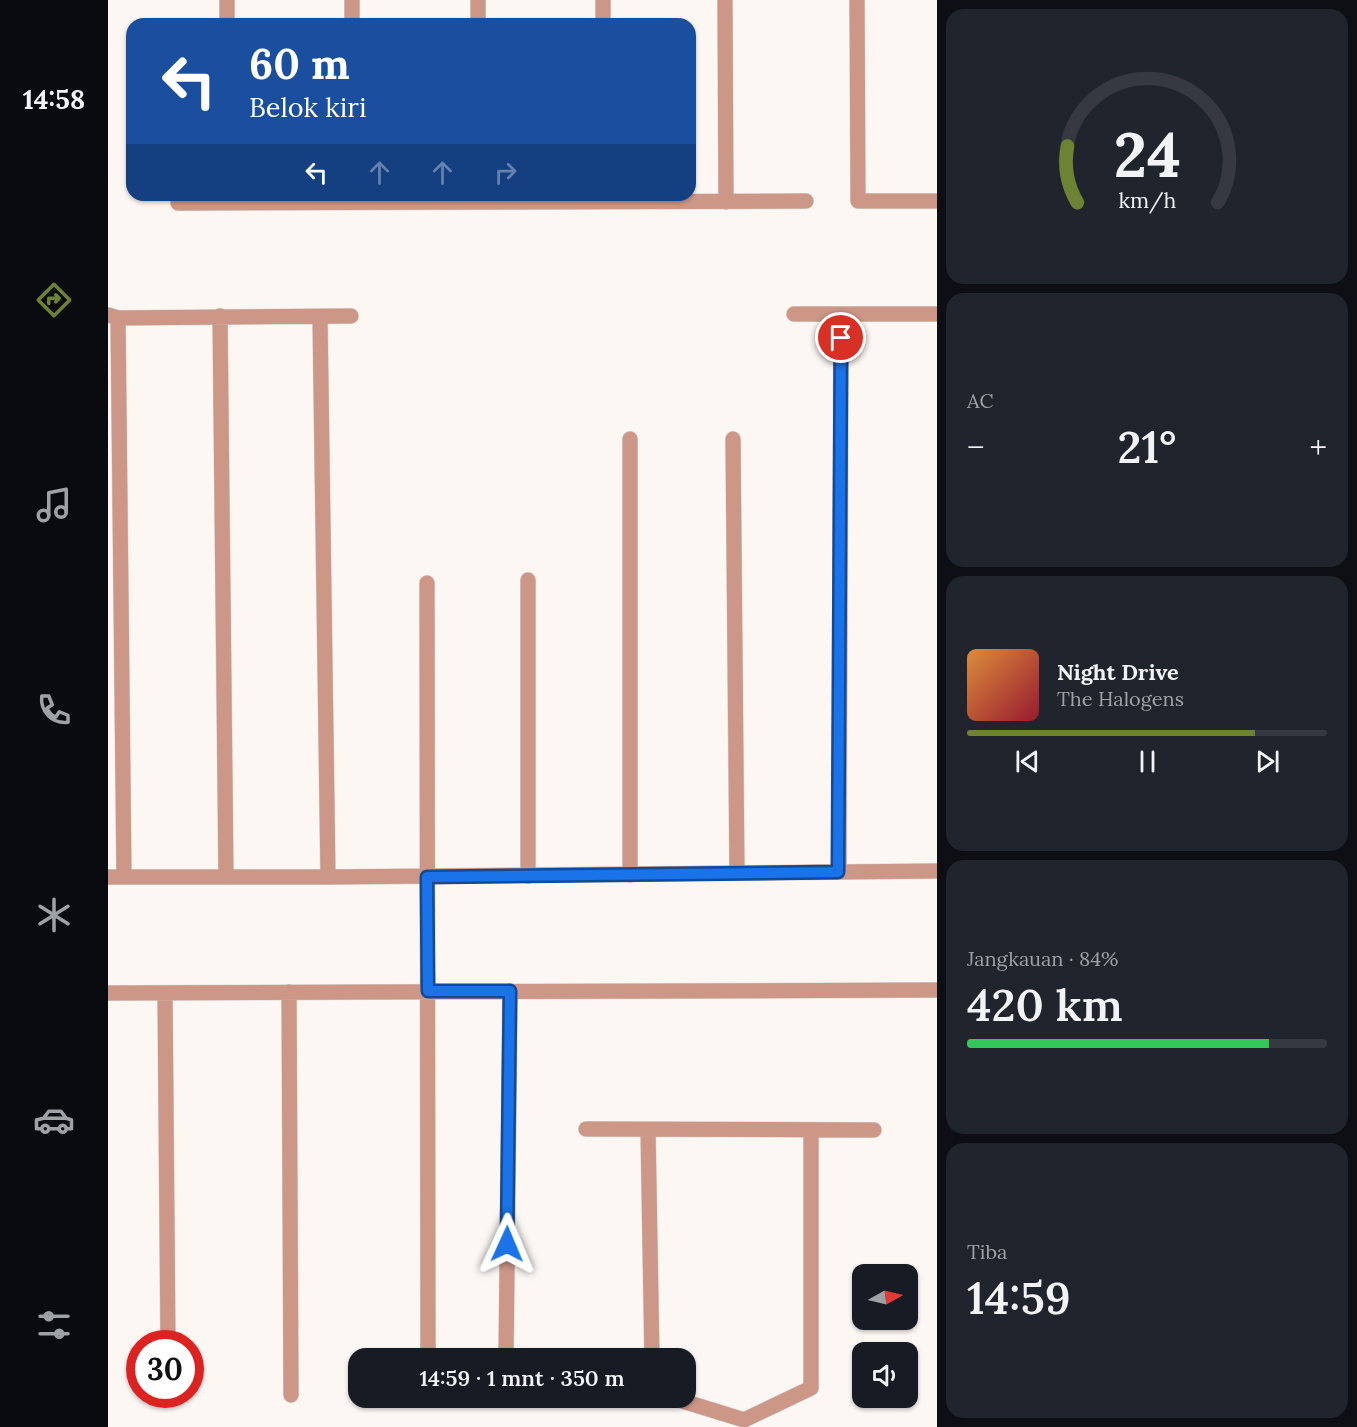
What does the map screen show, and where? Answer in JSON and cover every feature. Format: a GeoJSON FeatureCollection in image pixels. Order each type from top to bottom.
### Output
{"type":"FeatureCollection","features":[{"type":"Feature","properties":{"kind":"street"},"geometry":{"type":"LineString","coordinates":[[227,0],[227,18]]}},
{"type":"Feature","properties":{"kind":"street"},"geometry":{"type":"LineString","coordinates":[[352,0],[352,18]]}},
{"type":"Feature","properties":{"kind":"street"},"geometry":{"type":"LineString","coordinates":[[478,0],[478,18]]}},
{"type":"Feature","properties":{"kind":"street"},"geometry":{"type":"LineString","coordinates":[[603,0],[603,18]]}},
{"type":"Feature","properties":{"kind":"street"},"geometry":{"type":"LineString","coordinates":[[725,0],[726,202]]}},
{"type":"Feature","properties":{"kind":"street"},"geometry":{"type":"LineString","coordinates":[[857,0],[858,201],[937,201]]}},
{"type":"Feature","properties":{"kind":"street"},"geometry":{"type":"LineString","coordinates":[[178,203],[203,201]]}},
{"type":"Feature","properties":{"kind":"street"},"geometry":{"type":"LineString","coordinates":[[601,201],[806,201]]}},
{"type":"Feature","properties":{"kind":"street"},"geometry":{"type":"LineString","coordinates":[[794,314],[937,314]]}},
{"type":"Feature","properties":{"kind":"street"},"geometry":{"type":"LineString","coordinates":[[838,872],[841,314]]}},
{"type":"Feature","properties":{"kind":"street"},"geometry":{"type":"LineString","coordinates":[[124,877],[113,316],[351,316]]}},
{"type":"Feature","properties":{"kind":"street"},"geometry":{"type":"LineString","coordinates":[[220,316],[226,877]]}},
{"type":"Feature","properties":{"kind":"street"},"geometry":{"type":"LineString","coordinates":[[320,317],[328,878]]}},
{"type":"Feature","properties":{"kind":"street"},"geometry":{"type":"LineString","coordinates":[[630,439],[630,874]]}},
{"type":"Feature","properties":{"kind":"street"},"geometry":{"type":"LineString","coordinates":[[733,439],[737,873]]}},
{"type":"Feature","properties":{"kind":"street"},"geometry":{"type":"LineString","coordinates":[[528,580],[528,876]]}},
{"type":"Feature","properties":{"kind":"street"},"geometry":{"type":"LineString","coordinates":[[427,583],[428,1348]]}},
{"type":"Feature","properties":{"kind":"street"},"geometry":{"type":"LineString","coordinates":[[108,877],[328,878],[937,871]]}},
{"type":"Feature","properties":{"kind":"street"},"geometry":{"type":"LineString","coordinates":[[108,993],[937,990]]}},
{"type":"Feature","properties":{"kind":"street"},"geometry":{"type":"LineString","coordinates":[[506,1348],[510,991]]}},
{"type":"Feature","properties":{"kind":"street"},"geometry":{"type":"LineString","coordinates":[[289,992],[291,1395]]}},
{"type":"Feature","properties":{"kind":"street"},"geometry":{"type":"LineString","coordinates":[[165,993],[168,1330]]}},
{"type":"Feature","properties":{"kind":"street"},"geometry":{"type":"LineString","coordinates":[[586,1129],[874,1130]]}},
{"type":"Feature","properties":{"kind":"street"},"geometry":{"type":"LineString","coordinates":[[648,1130],[652,1348]]}},
{"type":"Feature","properties":{"kind":"street"},"geometry":{"type":"LineString","coordinates":[[696,1405],[744,1420],[811,1388],[811,1130]]}},
{"type":"Feature","properties":{"kind":"route"},"geometry":{"type":"LineString","coordinates":[[507,1244],[510,991],[428,991],[427,877],[838,872],[841,338]]}}]}
